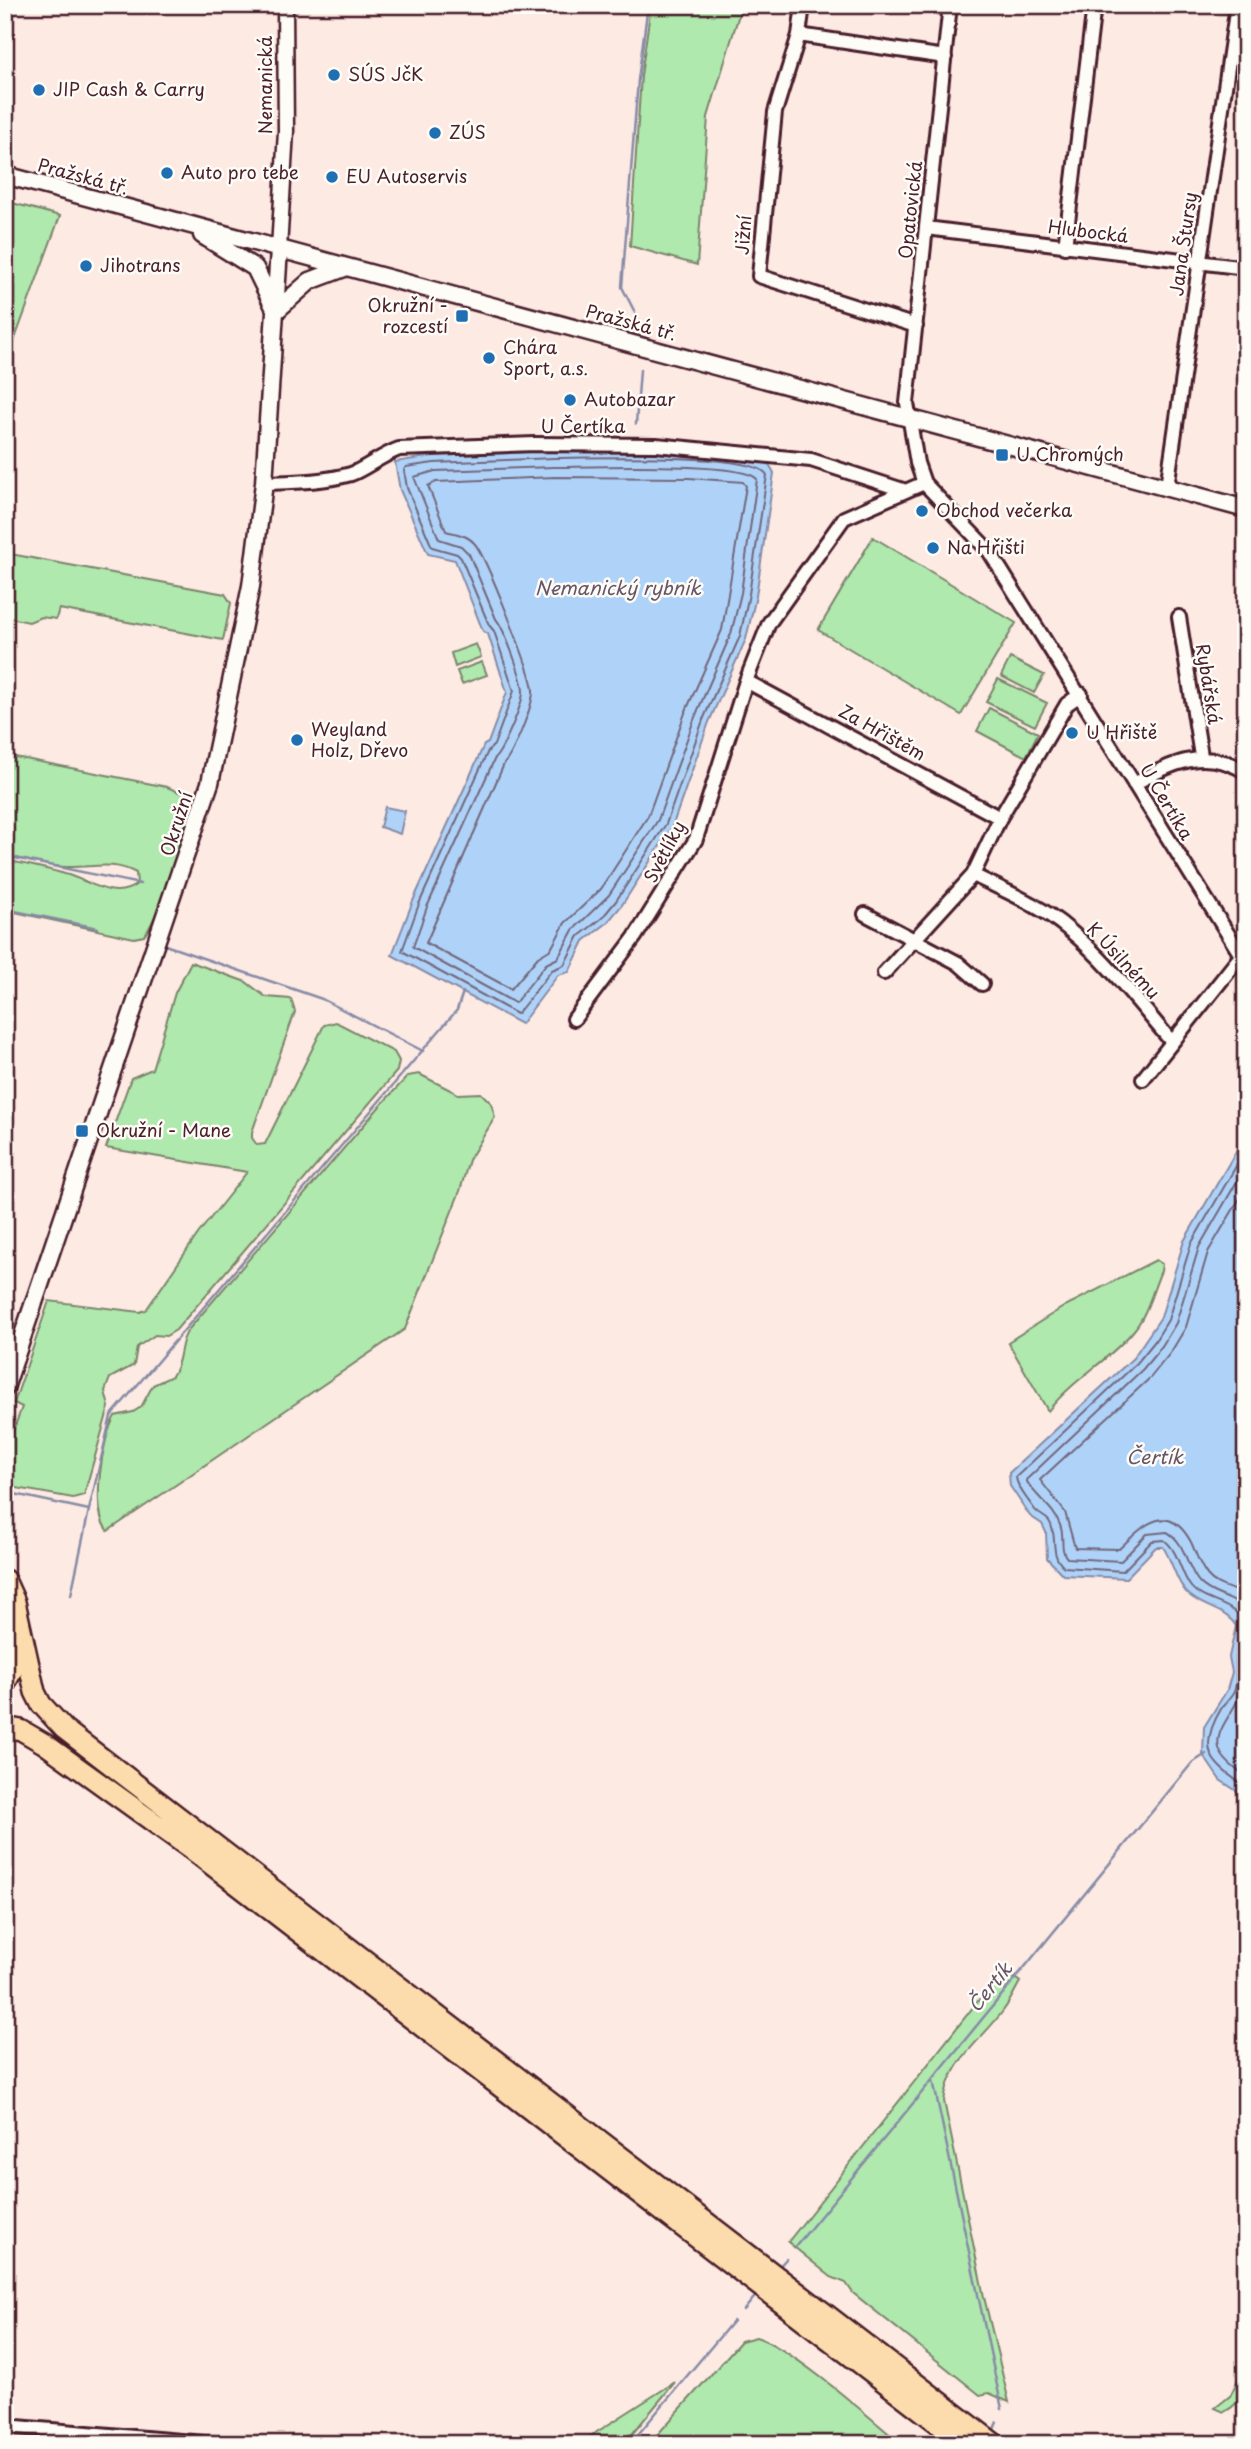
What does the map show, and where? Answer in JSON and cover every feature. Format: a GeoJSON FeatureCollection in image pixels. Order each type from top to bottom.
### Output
{"type":"FeatureCollection","features":[{"type":"Feature","properties":{"kind":"highway"},"geometry":{"type":"LineString","coordinates":[[5,1580],[15,1602],[35,1692],[41,1704],[64,1729],[917,2396],[995,2444]]}},
{"type":"Feature","properties":{"kind":"highway"},"geometry":{"type":"LineString","coordinates":[[5,1684],[18,1651],[20,1634]]}},
{"type":"Feature","properties":{"kind":"highway"},"geometry":{"type":"LineString","coordinates":[[5,1717],[27,1722],[46,1732],[152,1814],[191,1849]]}},
{"type":"Feature","properties":{"kind":"highway"},"geometry":{"type":"LineString","coordinates":[[5,1727],[21,1730],[46,1744],[739,2258]]}},
{"type":"Feature","properties":{"kind":"highway"},"geometry":{"type":"LineString","coordinates":[[917,2396],[965,2444]]}},
{"type":"Feature","properties":{"kind":"main road","name":"Pražská tř."},"geometry":{"type":"LineString","coordinates":[[5,175],[1246,509]]}},
{"type":"Feature","properties":{"kind":"main road"},"geometry":{"type":"LineString","coordinates":[[181,224],[251,263],[276,311],[310,281],[346,267]]}},
{"type":"Feature","properties":{"kind":"main road","name":"Okružní"},"geometry":{"type":"LineString","coordinates":[[5,1388],[210,783],[251,586],[264,483],[279,249]]}},
{"type":"Feature","properties":{"kind":"street","name":"Nemanická"},"geometry":{"type":"LineString","coordinates":[[279,249],[285,152],[285,5]]}},
{"type":"Feature","properties":{"kind":"street","name":"Jižní"},"geometry":{"type":"LineString","coordinates":[[803,5],[799,35],[775,112],[759,276],[916,326]]}},
{"type":"Feature","properties":{"kind":"street","name":"Opatovická"},"geometry":{"type":"LineString","coordinates":[[924,483],[917,463],[907,403],[950,5]]}},
{"type":"Feature","properties":{"kind":"street"},"geometry":{"type":"LineString","coordinates":[[1065,247],[1094,5]]}},
{"type":"Feature","properties":{"kind":"street","name":"Jana Štursy"},"geometry":{"type":"LineString","coordinates":[[1167,487],[1237,5]]}},
{"type":"Feature","properties":{"kind":"street"},"geometry":{"type":"LineString","coordinates":[[799,35],[945,57]]}},
{"type":"Feature","properties":{"kind":"street","name":"Hlubocká"},"geometry":{"type":"LineString","coordinates":[[926,228],[1246,268]]}},
{"type":"Feature","properties":{"kind":"street","name":"U Čertíka"},"geometry":{"type":"LineString","coordinates":[[264,483],[330,478],[354,473],[380,456],[399,449],[535,444],[656,445],[811,460],[904,489]]}},
{"type":"Feature","properties":{"kind":"street"},"geometry":{"type":"LineString","coordinates":[[746,681],[769,623],[844,518],[904,489],[924,483]]}},
{"type":"Feature","properties":{"kind":"street","name":"U Čertíka"},"geometry":{"type":"LineString","coordinates":[[924,483],[989,551],[1081,694],[1243,960],[1171,1041],[1143,1079]]}},
{"type":"Feature","properties":{"kind":"street","name":"Rybářská"},"geometry":{"type":"LineString","coordinates":[[1179,617],[1201,756]]}},
{"type":"Feature","properties":{"kind":"street","name":"Za Hřištěm"},"geometry":{"type":"LineString","coordinates":[[746,681],[1000,818]]}},
{"type":"Feature","properties":{"kind":"street","name":"Světlíky"},"geometry":{"type":"LineString","coordinates":[[574,1019],[635,937],[696,839],[746,681]]}},
{"type":"Feature","properties":{"kind":"street"},"geometry":{"type":"LineString","coordinates":[[884,973],[973,875],[1000,818],[1067,704],[1081,694]]}},
{"type":"Feature","properties":{"kind":"street"},"geometry":{"type":"LineString","coordinates":[[1134,784],[1172,763],[1201,756],[1231,762],[1246,772]]}},
{"type":"Feature","properties":{"kind":"street","name":"K Úsilnému"},"geometry":{"type":"LineString","coordinates":[[973,875],[1031,904],[1066,927],[1103,961],[1171,1041]]}},
{"type":"Feature","properties":{"kind":"street"},"geometry":{"type":"LineString","coordinates":[[865,914],[958,963],[982,984]]}},
{"type":"Feature","properties":{"kind":"street"},"geometry":{"type":"LineString","coordinates":[[5,2426],[216,2444]]}},
{"type":"Feature","properties":{"kind":"green space"},"geometry":{"type":"Polygon","coordinates":[[[651,5],[738,5],[740,11],[708,117],[697,265],[630,246],[641,76],[651,5]]]}},
{"type":"Feature","properties":{"kind":"green space"},"geometry":{"type":"Polygon","coordinates":[[[5,201],[60,216],[5,366],[5,201]]]}},
{"type":"Feature","properties":{"kind":"green space"},"geometry":{"type":"Polygon","coordinates":[[[873,537],[1016,623],[961,715],[818,630],[873,537]]]}},
{"type":"Feature","properties":{"kind":"green space"},"geometry":{"type":"Polygon","coordinates":[[[5,553],[225,594],[231,603],[223,640],[59,609],[56,619],[41,617],[29,622],[5,617],[5,553]]]}},
{"type":"Feature","properties":{"kind":"green space"},"geometry":{"type":"Polygon","coordinates":[[[476,644],[481,657],[455,667],[451,653],[476,644]]]}},
{"type":"Feature","properties":{"kind":"green space"},"geometry":{"type":"Polygon","coordinates":[[[1010,658],[1044,675],[1034,693],[1001,676],[1010,658]]]}},
{"type":"Feature","properties":{"kind":"green space"},"geometry":{"type":"Polygon","coordinates":[[[482,662],[487,675],[462,684],[457,671],[482,662]]]}},
{"type":"Feature","properties":{"kind":"green space"},"geometry":{"type":"Polygon","coordinates":[[[998,679],[1047,703],[1035,726],[986,702],[998,679]]]}},
{"type":"Feature","properties":{"kind":"green space"},"geometry":{"type":"Polygon","coordinates":[[[989,708],[1038,733],[1026,757],[977,731],[989,708]]]}},
{"type":"Feature","properties":{"kind":"green space"},"geometry":{"type":"Polygon","coordinates":[[[5,755],[167,787],[186,795],[190,811],[184,837],[164,895],[144,936],[134,938],[5,910],[5,860],[65,874],[110,890],[128,889],[137,884],[136,873],[119,867],[58,866],[5,855],[5,755]]]}},
{"type":"Feature","properties":{"kind":"green space"},"geometry":{"type":"Polygon","coordinates":[[[191,962],[246,982],[266,997],[291,999],[295,1012],[252,1132],[252,1138],[257,1145],[265,1144],[324,1025],[336,1022],[394,1052],[399,1061],[397,1071],[176,1330],[166,1336],[155,1335],[137,1347],[134,1365],[110,1378],[105,1391],[109,1407],[84,1495],[73,1498],[5,1486],[5,1453],[22,1407],[14,1403],[49,1301],[140,1312],[146,1310],[198,1234],[247,1172],[106,1148],[131,1078],[152,1069],[175,993],[191,962]]]}},
{"type":"Feature","properties":{"kind":"green space"},"geometry":{"type":"Polygon","coordinates":[[[419,1074],[458,1094],[481,1093],[491,1103],[495,1117],[469,1160],[460,1191],[405,1329],[108,1531],[100,1508],[100,1475],[106,1440],[115,1416],[133,1412],[141,1407],[153,1385],[172,1376],[189,1329],[380,1106],[408,1076],[419,1074]]]}},
{"type":"Feature","properties":{"kind":"green space"},"geometry":{"type":"Polygon","coordinates":[[[1156,1260],[1162,1264],[1161,1271],[1139,1324],[1114,1351],[1068,1389],[1048,1411],[1008,1342],[1065,1306],[1156,1260]]]}},
{"type":"Feature","properties":{"kind":"green space"},"geometry":{"type":"Polygon","coordinates":[[[5,1283],[13,1296],[14,1309],[5,1337],[5,1283]]]}},
{"type":"Feature","properties":{"kind":"green space"},"geometry":{"type":"Polygon","coordinates":[[[1009,1973],[1020,1982],[1003,2011],[959,2063],[952,2074],[944,2101],[984,2297],[1009,2402],[989,2393],[980,2395],[853,2293],[846,2283],[831,2277],[788,2242],[989,1987],[1009,1973]]]}},
{"type":"Feature","properties":{"kind":"green space"},"geometry":{"type":"Polygon","coordinates":[[[756,2337],[809,2369],[901,2444],[649,2444],[741,2341],[756,2337]]]}},
{"type":"Feature","properties":{"kind":"green space"},"geometry":{"type":"Polygon","coordinates":[[[1246,2364],[1245,2386],[1240,2398],[1224,2412],[1215,2408],[1230,2396],[1246,2364]]]}},
{"type":"Feature","properties":{"kind":"green space"},"geometry":{"type":"Polygon","coordinates":[[[675,2382],[624,2444],[578,2444],[675,2382]]]}},
{"type":"Feature","properties":{"kind":"water","name":"Nemanický rybník"},"geometry":{"type":"Polygon","coordinates":[[[666,450],[730,454],[754,458],[768,464],[774,473],[756,596],[746,639],[709,722],[672,827],[622,905],[607,923],[584,941],[569,972],[558,975],[521,1024],[392,955],[413,901],[484,745],[488,743],[507,692],[488,634],[483,631],[455,560],[428,554],[400,490],[395,462],[433,456],[666,450]]]}},
{"type":"Feature","properties":{"kind":"water"},"geometry":{"type":"Polygon","coordinates":[[[385,807],[405,811],[400,834],[380,827],[385,807]]]}},
{"type":"Feature","properties":{"kind":"water","name":"Čertík"},"geometry":{"type":"Polygon","coordinates":[[[1246,1134],[1246,1797],[1220,1780],[1203,1755],[1204,1727],[1227,1690],[1232,1672],[1229,1657],[1236,1626],[1226,1615],[1199,1602],[1186,1592],[1163,1547],[1156,1547],[1126,1578],[1063,1575],[1047,1558],[1046,1532],[1042,1524],[1030,1516],[1010,1486],[1009,1473],[1133,1358],[1161,1317],[1184,1241],[1246,1134]]]}},
{"type":"Feature","properties":{"kind":"waterway"},"geometry":{"type":"LineString","coordinates":[[644,330],[622,287],[638,80],[648,5]]}},
{"type":"Feature","properties":{"kind":"waterway"},"geometry":{"type":"LineString","coordinates":[[5,378],[10,365]]}},
{"type":"Feature","properties":{"kind":"waterway"},"geometry":{"type":"LineString","coordinates":[[636,424],[640,370]]}},
{"type":"Feature","properties":{"kind":"waterway"},"geometry":{"type":"LineString","coordinates":[[5,856],[140,884]]}},
{"type":"Feature","properties":{"kind":"waterway"},"geometry":{"type":"LineString","coordinates":[[5,909],[98,928]]}},
{"type":"Feature","properties":{"kind":"waterway"},"geometry":{"type":"LineString","coordinates":[[162,944],[322,999],[423,1051]]}},
{"type":"Feature","properties":{"kind":"waterway"},"geometry":{"type":"LineString","coordinates":[[5,1492],[89,1510],[111,1416],[457,1010],[463,992]]}},
{"type":"Feature","properties":{"kind":"waterway"},"geometry":{"type":"LineString","coordinates":[[71,1595],[89,1510]]}},
{"type":"Feature","properties":{"kind":"waterway","name":"Čertík"},"geometry":{"type":"LineString","coordinates":[[796,2246],[1192,1763],[1206,1754]]}},
{"type":"Feature","properties":{"kind":"waterway"},"geometry":{"type":"LineString","coordinates":[[5,1815],[9,1799]]}},
{"type":"Feature","properties":{"kind":"waterway"},"geometry":{"type":"LineString","coordinates":[[933,2080],[1002,2409]]}},
{"type":"Feature","properties":{"kind":"waterway","name":"Čertík"},"geometry":{"type":"LineString","coordinates":[[777,2269],[786,2259]]}},
{"type":"Feature","properties":{"kind":"waterway","name":"Čertík"},"geometry":{"type":"LineString","coordinates":[[744,2310],[758,2293]]}},
{"type":"Feature","properties":{"kind":"waterway","name":"Čertík"},"geometry":{"type":"LineString","coordinates":[[630,2444],[733,2321]]}},
{"type":"Feature","properties":{"kind":"waterway"},"geometry":{"type":"LineString","coordinates":[[992,2434],[997,2422]]}},
{"type":"Feature","properties":{"kind":"waterway"},"geometry":{"type":"LineString","coordinates":[[1040,2440],[1043,2444]]}},
{"type":"Feature","properties":{"kind":"place","name":"SÚS JčK"},"geometry":{"type":"Point","coordinates":[334,75]}},
{"type":"Feature","properties":{"kind":"place","name":"JIP Cash & Carry"},"geometry":{"type":"Point","coordinates":[39,90]}},
{"type":"Feature","properties":{"kind":"place","name":"ZÚS"},"geometry":{"type":"Point","coordinates":[435,133]}},
{"type":"Feature","properties":{"kind":"place","name":"Auto pro tebe"},"geometry":{"type":"Point","coordinates":[167,173]}},
{"type":"Feature","properties":{"kind":"place","name":"EU Autoservis"},"geometry":{"type":"Point","coordinates":[332,177]}},
{"type":"Feature","properties":{"kind":"place","name":"Jihotrans"},"geometry":{"type":"Point","coordinates":[86,266]}},
{"type":"Feature","properties":{"kind":"place","name":"Okružní - rozcestí"},"geometry":{"type":"Point","coordinates":[462,316]}},
{"type":"Feature","properties":{"kind":"place","name":"Chára Sport, a.s."},"geometry":{"type":"Point","coordinates":[489,358]}},
{"type":"Feature","properties":{"kind":"place","name":"Autobazar"},"geometry":{"type":"Point","coordinates":[570,400]}},
{"type":"Feature","properties":{"kind":"place","name":"U Chromých"},"geometry":{"type":"Point","coordinates":[1002,455]}},
{"type":"Feature","properties":{"kind":"place","name":"Obchod večerka"},"geometry":{"type":"Point","coordinates":[922,511]}},
{"type":"Feature","properties":{"kind":"place","name":"Na Hřišti"},"geometry":{"type":"Point","coordinates":[933,548]}},
{"type":"Feature","properties":{"kind":"place","name":"U Hřiště"},"geometry":{"type":"Point","coordinates":[1072,733]}},
{"type":"Feature","properties":{"kind":"place","name":"Weyland Holz, Dřevo"},"geometry":{"type":"Point","coordinates":[297,740]}},
{"type":"Feature","properties":{"kind":"place","name":"Okružní - Mane"},"geometry":{"type":"Point","coordinates":[82,1131]}}]}
